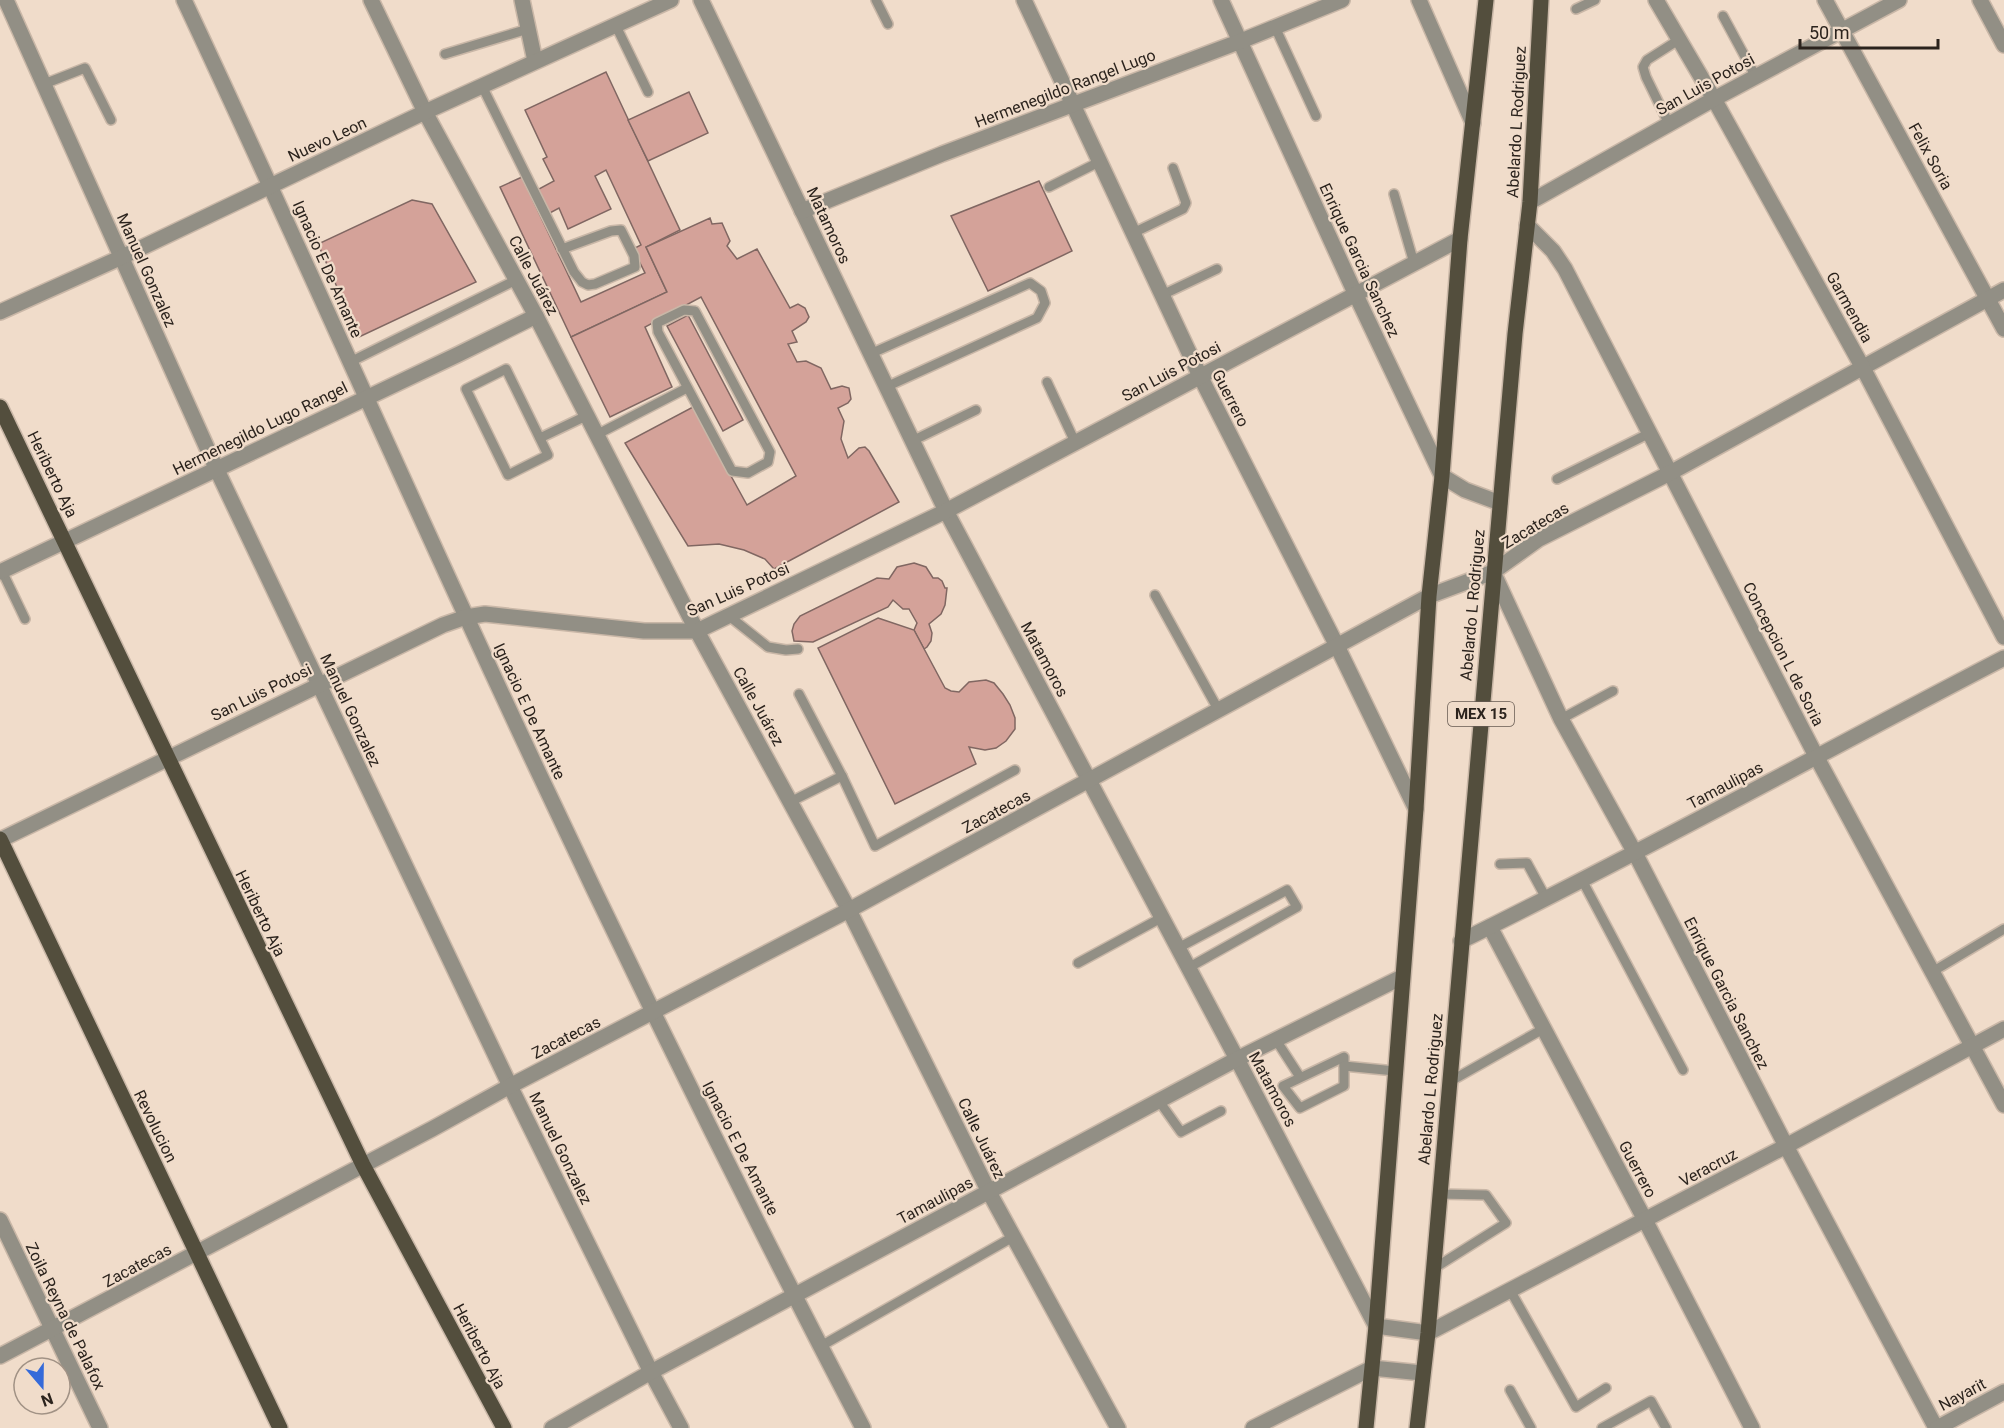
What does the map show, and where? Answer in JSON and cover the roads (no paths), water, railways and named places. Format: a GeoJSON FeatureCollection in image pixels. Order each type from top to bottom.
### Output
{"type":"FeatureCollection","features":[{"type":"Feature","properties":{"kind":"main road"},"geometry":{"type":"LineString","coordinates":[[1366,1428],[1416,808],[1429,596],[1442,476],[1460,239],[1486,0]]}},
{"type":"Feature","properties":{"kind":"main road","name":"Abelardo L Rodriguez"},"geometry":{"type":"LineString","coordinates":[[1418,1425],[1428,1333],[1493,572],[1530,202],[1541,0]]}},
{"type":"Feature","properties":{"kind":"main road","name":"Heriberto Aja"},"geometry":{"type":"LineString","coordinates":[[0,407],[363,1165],[504,1428]]}},
{"type":"Feature","properties":{"kind":"main road","name":"Revolucion"},"geometry":{"type":"LineString","coordinates":[[0,840],[280,1428]]}},
{"type":"Feature","properties":{"kind":"street","name":"Ignacio E De Amante"},"geometry":{"type":"LineString","coordinates":[[184,0],[271,185],[466,617],[653,1012],[863,1428]]}},
{"type":"Feature","properties":{"kind":"street","name":"Calle Juárez"},"geometry":{"type":"LineString","coordinates":[[371,0],[425,112],[536,315],[697,631],[849,910],[989,1192],[1118,1428]]}},
{"type":"Feature","properties":{"kind":"street"},"geometry":{"type":"LineString","coordinates":[[522,0],[536,62]]}},
{"type":"Feature","properties":{"kind":"street","name":"Nuevo Leon"},"geometry":{"type":"LineString","coordinates":[[0,312],[122,257],[425,112],[671,0]]}},
{"type":"Feature","properties":{"kind":"street","name":"Matamoros"},"geometry":{"type":"LineString","coordinates":[[701,0],[946,511],[1376,1326]]}},
{"type":"Feature","properties":{"kind":"street","name":"Guerrero"},"geometry":{"type":"LineString","coordinates":[[1024,0],[1200,376],[1416,808]]}},
{"type":"Feature","properties":{"kind":"street","name":"Enrique Garcia Sanchez"},"geometry":{"type":"LineString","coordinates":[[1221,0],[1354,293],[1442,476]]}},
{"type":"Feature","properties":{"kind":"street","name":"Hermenegildo Rangel Lugo"},"geometry":{"type":"LineString","coordinates":[[802,211],[1342,0]]}},
{"type":"Feature","properties":{"kind":"street"},"geometry":{"type":"LineString","coordinates":[[1419,0],[1473,123]]}},
{"type":"Feature","properties":{"kind":"street","name":"Garmendia"},"geometry":{"type":"LineString","coordinates":[[1656,0],[1714,99],[1863,368],[2004,637]]}},
{"type":"Feature","properties":{"kind":"street","name":"Felix Soria"},"geometry":{"type":"LineString","coordinates":[[1825,0],[2004,329]]}},
{"type":"Feature","properties":{"kind":"street","name":"San Luis Potosi"},"geometry":{"type":"LineString","coordinates":[[1530,202],[1714,99],[1899,0]]}},
{"type":"Feature","properties":{"kind":"street"},"geometry":{"type":"LineString","coordinates":[[1980,0],[2004,45]]}},
{"type":"Feature","properties":{"kind":"street","name":"Manuel Gonzalez"},"geometry":{"type":"LineString","coordinates":[[8,4],[216,468],[510,1086],[681,1428]]}},
{"type":"Feature","properties":{"kind":"street","name":"Concepcion L de Soria"},"geometry":{"type":"LineString","coordinates":[[1527,225],[1553,251],[1565,269],[1816,756],[2004,1105]]}},
{"type":"Feature","properties":{"kind":"street","name":"San Luis Potosi"},"geometry":{"type":"LineString","coordinates":[[0,840],[319,684],[443,625],[466,617],[484,614],[644,632],[697,631],[946,511],[1354,293],[1460,239]]}},
{"type":"Feature","properties":{"kind":"street","name":"Zacatecas"},"geometry":{"type":"LineString","coordinates":[[0,1356],[510,1086],[849,910],[1429,596],[1493,572],[1539,539],[1670,473],[2004,290]]}},
{"type":"Feature","properties":{"kind":"street","name":"Hermenegildo Lugo Rangel"},"geometry":{"type":"LineString","coordinates":[[1,572],[459,354],[536,315]]}},
{"type":"Feature","properties":{"kind":"street"},"geometry":{"type":"LineString","coordinates":[[1442,476],[1465,490],[1500,503]]}},
{"type":"Feature","properties":{"kind":"street","name":"Enrique Garcia Sanchez"},"geometry":{"type":"LineString","coordinates":[[1493,572],[1561,720],[1635,853],[1786,1146],[1936,1428]]}},
{"type":"Feature","properties":{"kind":"street","name":"Tamaulipas"},"geometry":{"type":"LineString","coordinates":[[1461,941],[1635,853],[2004,658]]}},
{"type":"Feature","properties":{"kind":"street","name":"Guerrero"},"geometry":{"type":"LineString","coordinates":[[1490,927],[1752,1428]]}},
{"type":"Feature","properties":{"kind":"street","name":"Tamaulipas"},"geometry":{"type":"LineString","coordinates":[[552,1428],[651,1372],[1237,1059],[1402,977]]}},
{"type":"Feature","properties":{"kind":"street","name":"Veracruz"},"geometry":{"type":"LineString","coordinates":[[1428,1333],[2004,1029]]}},
{"type":"Feature","properties":{"kind":"street","name":"Zoila Reyna de Palafox"},"geometry":{"type":"LineString","coordinates":[[0,1220],[100,1428]]}},
{"type":"Feature","properties":{"kind":"street"},"geometry":{"type":"LineString","coordinates":[[1376,1326],[1428,1333]]}},
{"type":"Feature","properties":{"kind":"street"},"geometry":{"type":"LineString","coordinates":[[1253,1428],[1372,1368],[1422,1373]]}},
{"type":"Feature","properties":{"kind":"street","name":"Nayarit"},"geometry":{"type":"LineString","coordinates":[[1936,1428],[2004,1392]]}},
{"type":"Feature","properties":{"kind":"lane"},"geometry":{"type":"LineString","coordinates":[[876,0],[888,24]]}},
{"type":"Feature","properties":{"kind":"lane"},"geometry":{"type":"LineString","coordinates":[[1576,9],[1595,0]]}},
{"type":"Feature","properties":{"kind":"lane"},"geometry":{"type":"LineString","coordinates":[[1723,16],[1756,77]]}},
{"type":"Feature","properties":{"kind":"lane"},"geometry":{"type":"LineString","coordinates":[[616,26],[648,92]]}},
{"type":"Feature","properties":{"kind":"lane"},"geometry":{"type":"LineString","coordinates":[[1275,27],[1316,116]]}},
{"type":"Feature","properties":{"kind":"lane"},"geometry":{"type":"LineString","coordinates":[[445,54],[528,28]]}},
{"type":"Feature","properties":{"kind":"lane"},"geometry":{"type":"LineString","coordinates":[[1669,124],[1643,67],[1647,60],[1680,39]]}},
{"type":"Feature","properties":{"kind":"lane"},"geometry":{"type":"LineString","coordinates":[[44,84],[85,68],[111,120]]}},
{"type":"Feature","properties":{"kind":"lane"},"geometry":{"type":"LineString","coordinates":[[482,86],[562,249],[574,273],[588,285],[635,267],[634,256],[621,230],[611,231],[562,249]]}},
{"type":"Feature","properties":{"kind":"lane"},"geometry":{"type":"LineString","coordinates":[[1049,187],[1099,162]]}},
{"type":"Feature","properties":{"kind":"lane"},"geometry":{"type":"LineString","coordinates":[[1133,233],[1183,209],[1186,203],[1173,168]]}},
{"type":"Feature","properties":{"kind":"lane"},"geometry":{"type":"LineString","coordinates":[[1394,194],[1414,263]]}},
{"type":"Feature","properties":{"kind":"lane"},"geometry":{"type":"LineString","coordinates":[[1162,295],[1217,269]]}},
{"type":"Feature","properties":{"kind":"lane"},"geometry":{"type":"LineString","coordinates":[[350,362],[516,280]]}},
{"type":"Feature","properties":{"kind":"lane"},"geometry":{"type":"LineString","coordinates":[[870,354],[1030,283],[1041,291],[1045,303],[1037,318],[886,387]]}},
{"type":"Feature","properties":{"kind":"lane"},"geometry":{"type":"LineString","coordinates":[[684,310],[695,311],[770,452],[768,462],[748,473],[732,471],[687,388],[658,332],[657,324],[684,310]]}},
{"type":"Feature","properties":{"kind":"lane"},"geometry":{"type":"LineString","coordinates":[[506,369],[540,438],[548,455],[508,475],[466,389],[506,369]]}},
{"type":"Feature","properties":{"kind":"lane"},"geometry":{"type":"LineString","coordinates":[[1047,382],[1076,442]]}},
{"type":"Feature","properties":{"kind":"lane"},"geometry":{"type":"LineString","coordinates":[[596,435],[687,388]]}},
{"type":"Feature","properties":{"kind":"lane"},"geometry":{"type":"LineString","coordinates":[[912,441],[976,410]]}},
{"type":"Feature","properties":{"kind":"lane"},"geometry":{"type":"LineString","coordinates":[[540,438],[586,416]]}},
{"type":"Feature","properties":{"kind":"lane"},"geometry":{"type":"LineString","coordinates":[[1557,479],[1650,433]]}},
{"type":"Feature","properties":{"kind":"lane"},"geometry":{"type":"LineString","coordinates":[[1,572],[25,619]]}},
{"type":"Feature","properties":{"kind":"lane"},"geometry":{"type":"LineString","coordinates":[[1155,595],[1218,711]]}},
{"type":"Feature","properties":{"kind":"lane"},"geometry":{"type":"LineString","coordinates":[[729,616],[768,647],[798,649]]}},
{"type":"Feature","properties":{"kind":"lane"},"geometry":{"type":"LineString","coordinates":[[1561,720],[1613,691]]}},
{"type":"Feature","properties":{"kind":"lane"},"geometry":{"type":"LineString","coordinates":[[799,694],[875,846],[1015,770]]}},
{"type":"Feature","properties":{"kind":"lane"},"geometry":{"type":"LineString","coordinates":[[790,802],[842,776]]}},
{"type":"Feature","properties":{"kind":"lane"},"geometry":{"type":"LineString","coordinates":[[1500,864],[1527,863],[1546,898]]}},
{"type":"Feature","properties":{"kind":"lane"},"geometry":{"type":"LineString","coordinates":[[1582,880],[1683,1070]]}},
{"type":"Feature","properties":{"kind":"lane"},"geometry":{"type":"LineString","coordinates":[[1178,948],[1287,890],[1297,908],[1188,968]]}},
{"type":"Feature","properties":{"kind":"lane"},"geometry":{"type":"LineString","coordinates":[[1078,963],[1161,918]]}},
{"type":"Feature","properties":{"kind":"lane"},"geometry":{"type":"LineString","coordinates":[[1932,972],[2004,929]]}},
{"type":"Feature","properties":{"kind":"lane"},"geometry":{"type":"LineString","coordinates":[[1449,1082],[1543,1029]]}},
{"type":"Feature","properties":{"kind":"lane"},"geometry":{"type":"LineString","coordinates":[[1276,1040],[1300,1077]]}},
{"type":"Feature","properties":{"kind":"lane"},"geometry":{"type":"LineString","coordinates":[[1344,1057],[1344,1086],[1300,1108],[1283,1086],[1300,1077],[1344,1057]]}},
{"type":"Feature","properties":{"kind":"lane"},"geometry":{"type":"LineString","coordinates":[[1344,1066],[1395,1071]]}},
{"type":"Feature","properties":{"kind":"lane"},"geometry":{"type":"LineString","coordinates":[[1159,1101],[1181,1132],[1221,1111]]}},
{"type":"Feature","properties":{"kind":"lane"},"geometry":{"type":"LineString","coordinates":[[1433,1269],[1506,1223],[1486,1195],[1439,1194]]}},
{"type":"Feature","properties":{"kind":"lane"},"geometry":{"type":"LineString","coordinates":[[821,1346],[1013,1237]]}},
{"type":"Feature","properties":{"kind":"lane"},"geometry":{"type":"LineString","coordinates":[[1510,1290],[1576,1407],[1606,1388]]}},
{"type":"Feature","properties":{"kind":"lane"},"geometry":{"type":"LineString","coordinates":[[1510,1390],[1531,1428]]}},
{"type":"Feature","properties":{"kind":"lane"},"geometry":{"type":"LineString","coordinates":[[1605,1427],[1651,1401],[1665,1428]]}}]}
